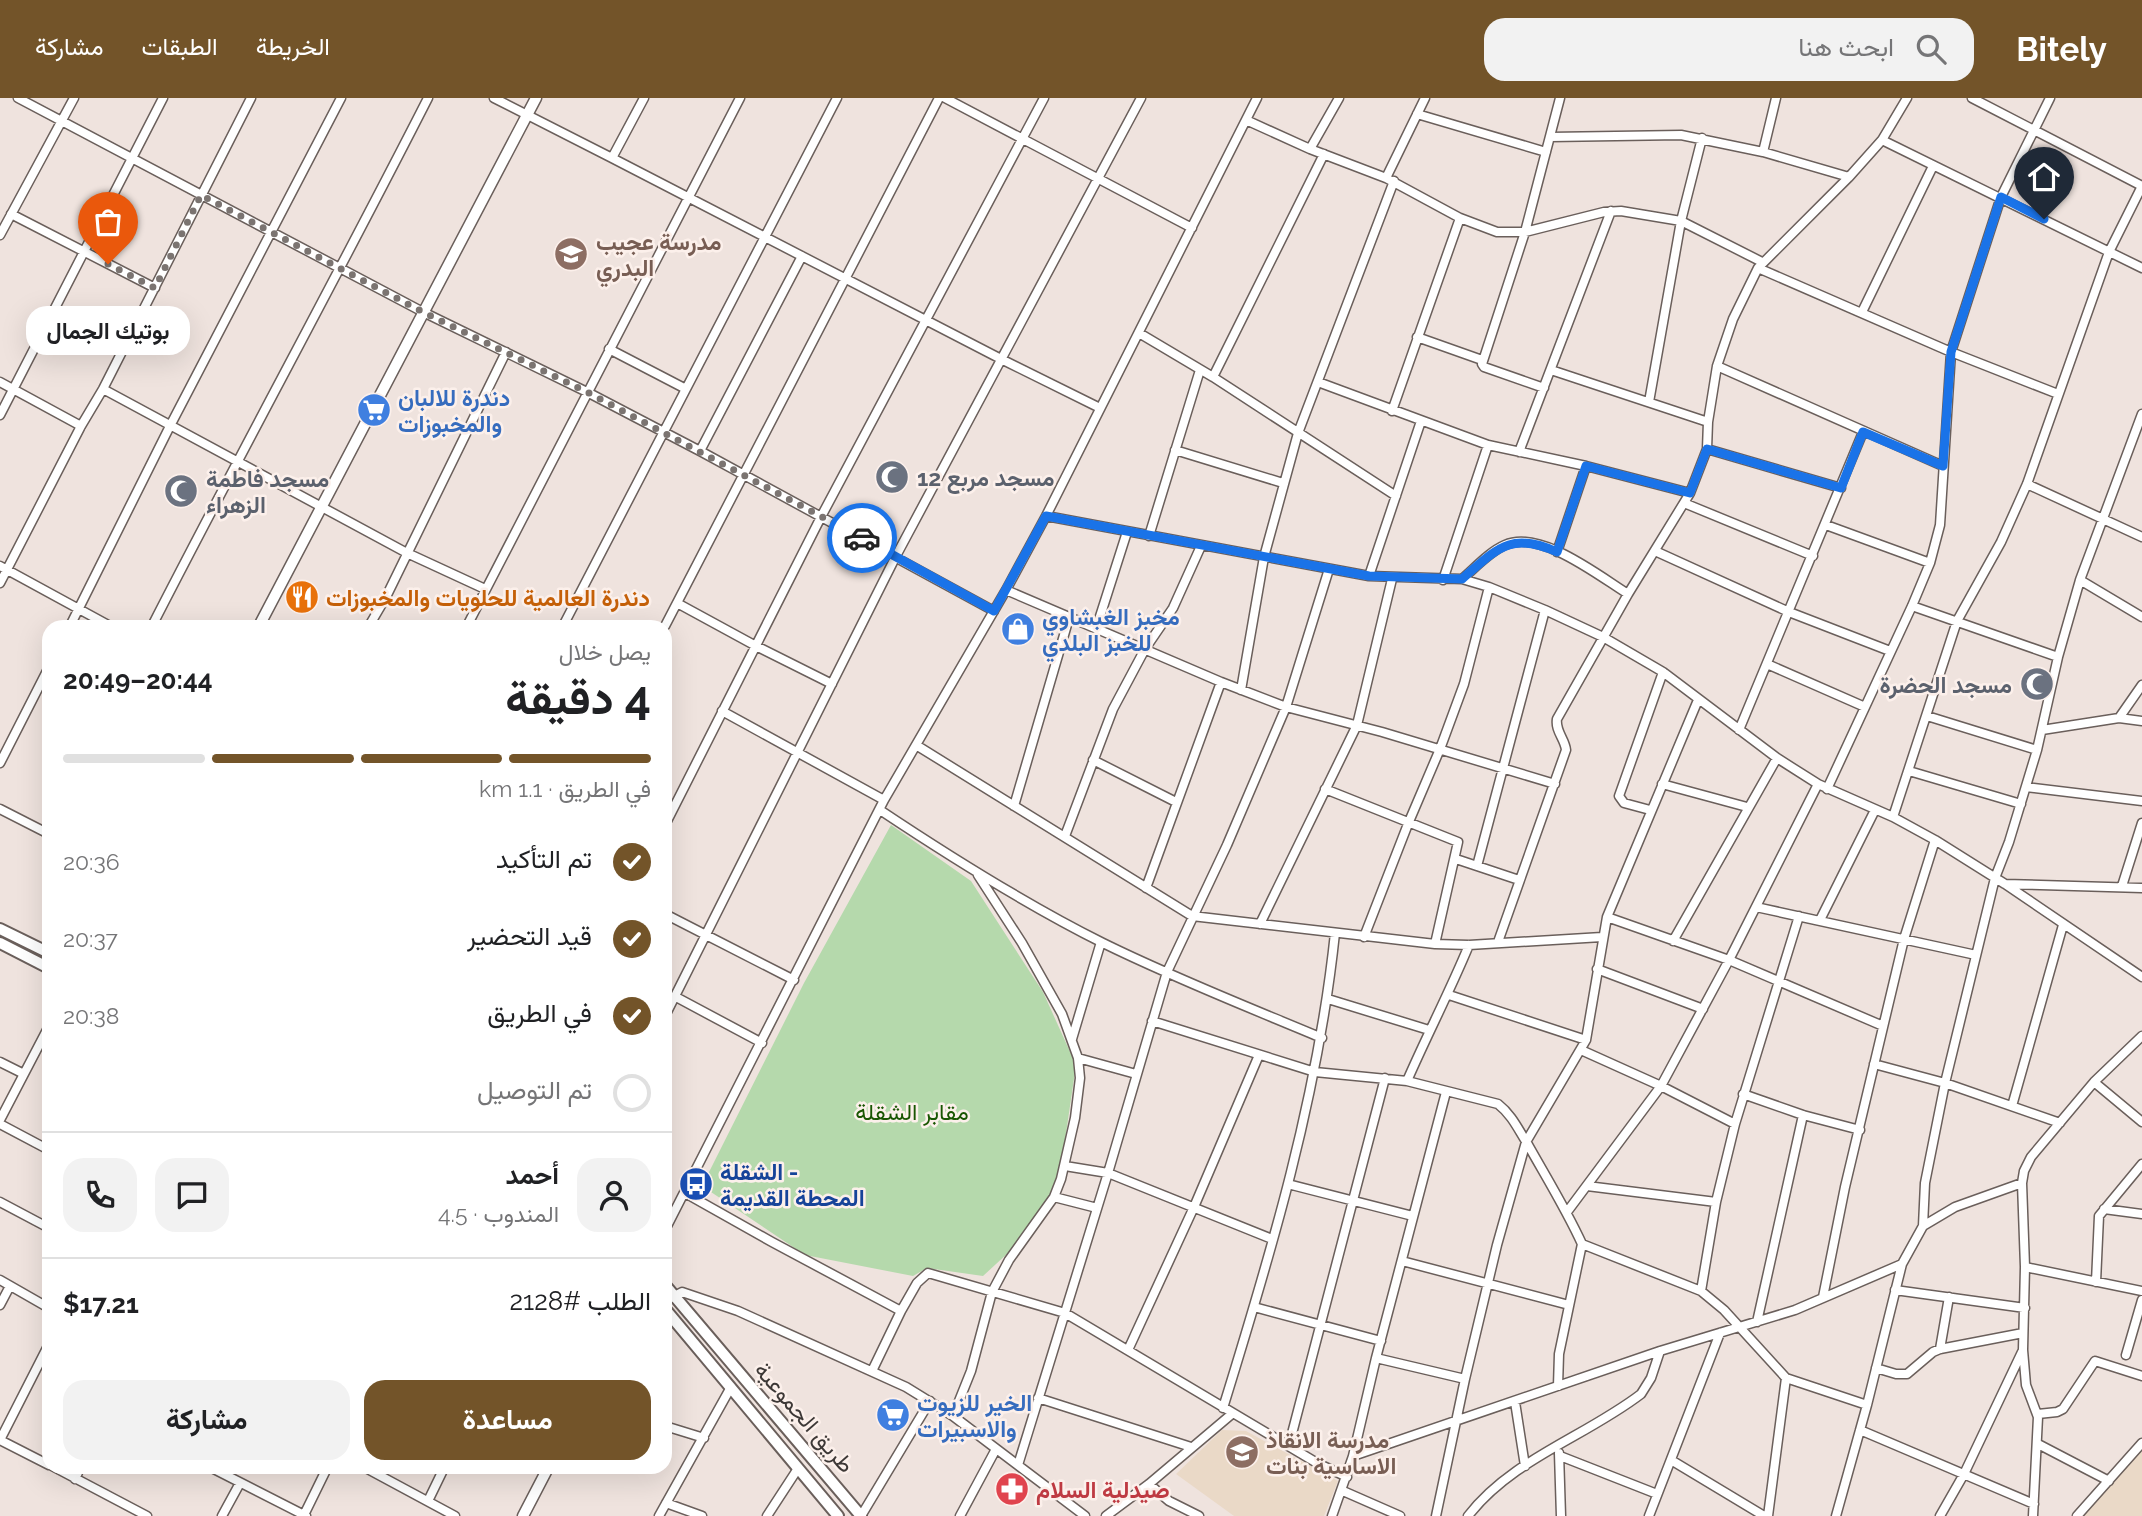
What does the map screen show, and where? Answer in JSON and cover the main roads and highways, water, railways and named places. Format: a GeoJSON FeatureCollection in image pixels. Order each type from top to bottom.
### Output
{"type":"FeatureCollection","features":[{"type":"Feature","properties":{"kind":"main road"},"geometry":{"type":"LineString","coordinates":[[0,929],[42,950]]}},
{"type":"Feature","properties":{"kind":"main road"},"geometry":{"type":"LineString","coordinates":[[0,943],[42,964]]}},
{"type":"Feature","properties":{"kind":"main road","name":"طريق الجموعية"},"geometry":{"type":"LineString","coordinates":[[672,1301],[717,1346],[861,1516]]}},
{"type":"Feature","properties":{"kind":"main road","name":"طريق الجموعية"},"geometry":{"type":"LineString","coordinates":[[672,1317],[838,1516]]}},
{"type":"Feature","properties":{"kind":"place","name":"مدرسة عجيب البدري"},"geometry":{"type":"Point","coordinates":[571,254]}},
{"type":"Feature","properties":{"kind":"place","name":"بوتيك الجمال"},"geometry":{"type":"Point","coordinates":[108,264]}},
{"type":"Feature","properties":{"kind":"place","name":"دندرة للالبان والمخبوزات"},"geometry":{"type":"Point","coordinates":[374,410]}},
{"type":"Feature","properties":{"kind":"place","name":"مسجد مربع 12"},"geometry":{"type":"Point","coordinates":[892,477]}},
{"type":"Feature","properties":{"kind":"place","name":"مسجد فاطمة الزهراء"},"geometry":{"type":"Point","coordinates":[181,491]}},
{"type":"Feature","properties":{"kind":"place","name":"دندرة العالمية للحلويات والمخبوزات"},"geometry":{"type":"Point","coordinates":[302,597]}},
{"type":"Feature","properties":{"kind":"place","name":"مخبز الغبشاوي للخبز البلدي"},"geometry":{"type":"Point","coordinates":[1018,629]}},
{"type":"Feature","properties":{"kind":"place","name":"مسجد الحضرة"},"geometry":{"type":"Point","coordinates":[2037,684]}},
{"type":"Feature","properties":{"kind":"place","name":"الشقلة - المحطة القديمة"},"geometry":{"type":"Point","coordinates":[696,1184]}},
{"type":"Feature","properties":{"kind":"place","name":"الخير للزيوت والاسبيرات"},"geometry":{"type":"Point","coordinates":[893,1415]}},
{"type":"Feature","properties":{"kind":"place","name":"مدرسة الانقاذ الاساسية بنات"},"geometry":{"type":"Point","coordinates":[1242,1452]}},
{"type":"Feature","properties":{"kind":"place","name":"صيدلية السلام"},"geometry":{"type":"Point","coordinates":[1012,1489]}},
{"type":"Feature","properties":{"kind":"park label","name":"مقابر الشقلة"},"geometry":{"type":"Point","coordinates":[912,1111]}}]}
